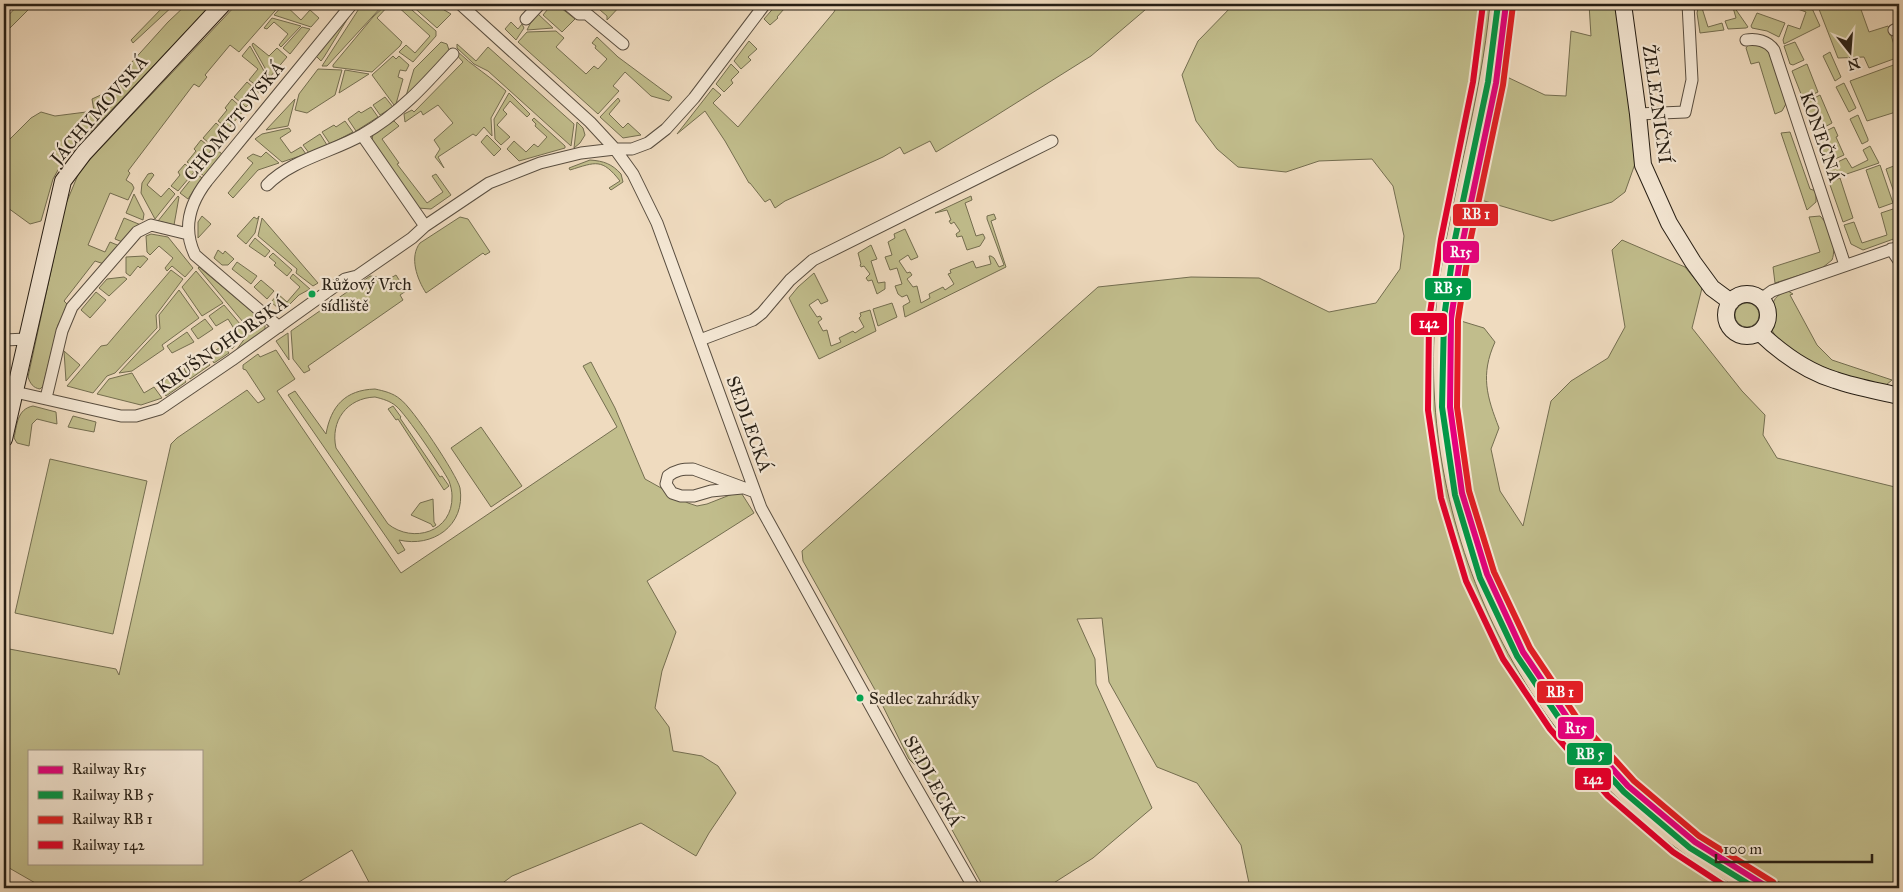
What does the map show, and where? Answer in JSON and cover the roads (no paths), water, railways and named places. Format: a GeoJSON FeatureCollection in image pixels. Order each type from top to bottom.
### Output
{"type":"FeatureCollection","features":[{"type":"Feature","properties":{"kind":"street","name":"JÁCHYMOVSKÁ"},"geometry":{"type":"LineString","coordinates":[[4,439],[63,181],[84,153],[223,4]]}},
{"type":"Feature","properties":{"kind":"street","name":"CHOMUTOVSKÁ"},"geometry":{"type":"LineString","coordinates":[[188,234],[190,217],[199,192],[352,4]]}},
{"type":"Feature","properties":{"kind":"street","name":"SEDLECKÁ"},"geometry":{"type":"LineString","coordinates":[[460,4],[583,115],[615,149],[630,169],[649,204],[761,508],[974,888]]}},
{"type":"Feature","properties":{"kind":"street"},"geometry":{"type":"LineString","coordinates":[[526,19],[540,4]]}},
{"type":"Feature","properties":{"kind":"street"},"geometry":{"type":"LineString","coordinates":[[567,4],[579,14],[586,14],[623,44]]}},
{"type":"Feature","properties":{"kind":"street","name":"KRUŠNOHORSKÁ"},"geometry":{"type":"LineString","coordinates":[[15,392],[121,416],[149,413],[170,402],[279,327],[344,279],[357,276],[412,238],[425,226],[489,183],[540,163],[581,153],[632,149],[648,143],[666,129],[694,98],[765,4]]}},
{"type":"Feature","properties":{"kind":"street","name":"ŽELEZNIČNÍ"},"geometry":{"type":"LineString","coordinates":[[1623,4],[1643,165],[1669,223],[1693,262],[1712,288],[1731,302]]}},
{"type":"Feature","properties":{"kind":"street"},"geometry":{"type":"LineString","coordinates":[[1638,114],[1685,112],[1692,80],[1688,4]]}},
{"type":"Feature","properties":{"kind":"street","name":"KONEČNÁ"},"geometry":{"type":"LineString","coordinates":[[1746,40],[1762,41],[1774,50],[1845,265]]}},
{"type":"Feature","properties":{"kind":"street"},"geometry":{"type":"LineString","coordinates":[[267,184],[282,171],[328,152],[362,135],[408,103],[453,54]]}},
{"type":"Feature","properties":{"kind":"street"},"geometry":{"type":"LineString","coordinates":[[362,135],[425,226]]}},
{"type":"Feature","properties":{"kind":"street"},"geometry":{"type":"LineString","coordinates":[[700,340],[753,320],[762,313],[790,280],[813,260],[1052,141]]}},
{"type":"Feature","properties":{"kind":"street"},"geometry":{"type":"LineString","coordinates":[[46,398],[62,330],[72,307],[137,232],[151,225],[188,234],[188,241],[195,255],[279,327]]}},
{"type":"Feature","properties":{"kind":"street"},"geometry":{"type":"LineString","coordinates":[[1761,300],[1772,291],[1895,248],[1899,261]]}},
{"type":"Feature","properties":{"kind":"street"},"geometry":{"type":"LineString","coordinates":[[1746,294],[1761,300],[1765,305],[1768,315],[1766,325],[1759,332],[1754,335],[1743,336],[1729,326],[1726,316],[1731,302],[1735,298],[1746,294]]}},
{"type":"Feature","properties":{"kind":"street"},"geometry":{"type":"LineString","coordinates":[[1759,332],[1780,352],[1805,368],[1834,380],[1899,396]]}},
{"type":"Feature","properties":{"kind":"street"},"geometry":{"type":"LineString","coordinates":[[4,340],[27,339]]}},
{"type":"Feature","properties":{"kind":"street"},"geometry":{"type":"LineString","coordinates":[[742,488],[711,491],[694,496],[681,496],[672,492],[666,484],[668,476],[675,471],[692,469],[755,492]]}},
{"type":"Feature","properties":{"kind":"rail line","name":"142"},"geometry":{"type":"LineString","coordinates":[[1483,4],[1473,82],[1441,239],[1429,320],[1428,410],[1441,498],[1466,581],[1503,659],[1550,729],[1608,796],[1673,852],[1728,888]]}},
{"type":"Feature","properties":{"kind":"rail line","name":"R15"},"geometry":{"type":"LineString","coordinates":[[1506,4],[1496,83],[1463,240],[1451,319],[1450,407],[1462,493],[1487,574],[1523,652],[1571,723],[1628,786],[1695,842],[1769,888]]}},
{"type":"Feature","properties":{"kind":"place","name":"Růžový Vrch sídliště"},"geometry":{"type":"Point","coordinates":[312,294]}},
{"type":"Feature","properties":{"kind":"place","name":"Sedlec zahrádky"},"geometry":{"type":"Point","coordinates":[860,698]}}]}
